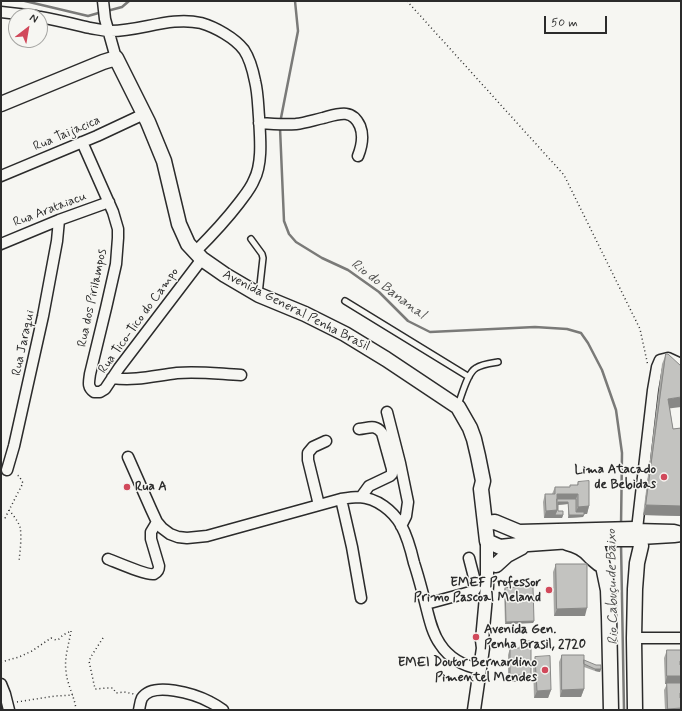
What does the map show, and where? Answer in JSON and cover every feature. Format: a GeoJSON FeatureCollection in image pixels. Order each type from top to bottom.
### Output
{"type":"FeatureCollection","features":[{"type":"Feature","properties":{"kind":"main road"},"geometry":{"type":"LineString","coordinates":[[1,104],[116,58]]}},
{"type":"Feature","properties":{"kind":"main road","name":"Avenida General Penha Brasil"},"geometry":{"type":"LineString","coordinates":[[116,58],[152,131],[164,161],[179,224],[188,244],[198,255],[225,275],[259,295],[305,314],[345,334],[386,359],[458,407],[470,428],[474,439],[483,481],[481,489],[491,518],[492,544]]}},
{"type":"Feature","properties":{"kind":"main road"},"geometry":{"type":"LineString","coordinates":[[491,518],[528,537],[572,545],[583,550],[597,563],[603,566]]}},
{"type":"Feature","properties":{"kind":"main road"},"geometry":{"type":"LineString","coordinates":[[611,710],[608,590],[597,545],[603,534],[614,533]]}},
{"type":"Feature","properties":{"kind":"main road"},"geometry":{"type":"LineString","coordinates":[[492,544],[505,547],[528,537],[635,533],[641,546],[635,589],[635,710]]}},
{"type":"Feature","properties":{"kind":"main road"},"geometry":{"type":"LineString","coordinates":[[496,565],[528,537]]}},
{"type":"Feature","properties":{"kind":"main road"},"geometry":{"type":"LineString","coordinates":[[561,542],[600,539]]}},
{"type":"Feature","properties":{"kind":"street","name":"Avenida General Penha Brasil"},"geometry":{"type":"LineString","coordinates":[[103,1],[105,19],[116,58]]}},
{"type":"Feature","properties":{"kind":"street","name":"Rua Tico-Tico do Campo"},"geometry":{"type":"LineString","coordinates":[[48,19],[108,31],[174,22],[200,23],[213,28],[237,42],[244,50],[249,60],[255,82],[263,124],[259,161],[255,178],[251,186],[228,218],[212,235],[105,388],[100,392],[94,392]]}},
{"type":"Feature","properties":{"kind":"street"},"geometry":{"type":"LineString","coordinates":[[263,124],[294,124],[309,122],[339,113],[346,113],[358,122],[361,129],[361,147],[358,156]]}},
{"type":"Feature","properties":{"kind":"street","name":"Rua Taijacica"},"geometry":{"type":"LineString","coordinates":[[1,176],[97,136],[144,114]]}},
{"type":"Feature","properties":{"kind":"street","name":"Rua dos Pirilampos"},"geometry":{"type":"LineString","coordinates":[[82,142],[109,202],[118,229],[116,264],[88,384],[90,389],[94,392]]}},
{"type":"Feature","properties":{"kind":"street","name":"Rua Arataiacu"},"geometry":{"type":"LineString","coordinates":[[1,244],[59,220],[109,202]]}},
{"type":"Feature","properties":{"kind":"street","name":"Rua Jaraqui"},"geometry":{"type":"LineString","coordinates":[[7,470],[14,446],[43,316],[57,241],[59,220]]}},
{"type":"Feature","properties":{"kind":"street"},"geometry":{"type":"LineString","coordinates":[[635,533],[656,367],[660,360],[668,358],[681,364]]}},
{"type":"Feature","properties":{"kind":"street"},"geometry":{"type":"LineString","coordinates":[[112,378],[138,379],[177,373],[241,375]]}},
{"type":"Feature","properties":{"kind":"street"},"geometry":{"type":"LineString","coordinates":[[387,412],[408,502],[407,510],[401,526]]}},
{"type":"Feature","properties":{"kind":"street"},"geometry":{"type":"LineString","coordinates":[[359,430],[375,427],[379,428],[382,433],[392,469],[392,474],[390,476],[369,486],[361,497]]}},
{"type":"Feature","properties":{"kind":"street"},"geometry":{"type":"LineString","coordinates":[[319,505],[308,460],[308,453],[313,447],[326,441]]}},
{"type":"Feature","properties":{"kind":"street"},"geometry":{"type":"LineString","coordinates":[[128,457],[157,522],[170,534],[178,537],[196,538],[341,499],[361,497],[382,505],[395,517],[401,526],[410,550],[433,632],[438,643],[444,651],[460,662],[480,669]]}},
{"type":"Feature","properties":{"kind":"street"},"geometry":{"type":"LineString","coordinates":[[341,499],[361,598]]}},
{"type":"Feature","properties":{"kind":"street"},"geometry":{"type":"LineString","coordinates":[[108,559],[147,573],[154,574],[157,572],[159,570],[159,566],[151,539],[151,532],[157,522]]}},
{"type":"Feature","properties":{"kind":"street"},"geometry":{"type":"LineString","coordinates":[[635,533],[674,530],[681,532]]}},
{"type":"Feature","properties":{"kind":"street"},"geometry":{"type":"LineString","coordinates":[[635,533],[674,538],[681,536]]}},
{"type":"Feature","properties":{"kind":"street","name":"Avenida General Penha Brasil"},"geometry":{"type":"LineString","coordinates":[[483,648],[487,641],[496,565],[492,544]]}},
{"type":"Feature","properties":{"kind":"street","name":"Avenida General Penha Brasil"},"geometry":{"type":"LineString","coordinates":[[474,710],[483,648],[482,640],[492,544]]}},
{"type":"Feature","properties":{"kind":"street"},"geometry":{"type":"LineString","coordinates":[[426,604],[474,591],[476,585],[469,558]]}},
{"type":"Feature","properties":{"kind":"street"},"geometry":{"type":"LineString","coordinates":[[634,638],[681,638]]}},
{"type":"Feature","properties":{"kind":"street"},"geometry":{"type":"LineString","coordinates":[[1,684],[8,707]]}},
{"type":"Feature","properties":{"kind":"street"},"geometry":{"type":"LineString","coordinates":[[139,710],[142,699],[151,691],[166,690],[184,692],[210,702],[223,710]]}},
{"type":"Feature","properties":{"kind":"lane"},"geometry":{"type":"LineString","coordinates":[[251,238],[262,254],[263,258],[259,295]]}},
{"type":"Feature","properties":{"kind":"lane"},"geometry":{"type":"LineString","coordinates":[[345,301],[469,377]]}},
{"type":"Feature","properties":{"kind":"lane"},"geometry":{"type":"LineString","coordinates":[[458,407],[472,371],[477,367],[498,362]]}},
{"type":"Feature","properties":{"kind":"path"},"geometry":{"type":"LineString","coordinates":[[407,1],[564,175],[640,329],[648,367]]}},
{"type":"Feature","properties":{"kind":"path"},"geometry":{"type":"LineString","coordinates":[[1,517],[5,518],[23,483],[19,476],[7,470]]}},
{"type":"Feature","properties":{"kind":"path"},"geometry":{"type":"LineString","coordinates":[[9,510],[20,527],[21,542],[19,561]]}},
{"type":"Feature","properties":{"kind":"path"},"geometry":{"type":"LineString","coordinates":[[1,662],[19,657],[32,651],[51,638],[56,640],[59,639],[71,631],[65,669],[68,686],[76,706],[76,710]]}},
{"type":"Feature","properties":{"kind":"path"},"geometry":{"type":"LineString","coordinates":[[103,638],[92,655],[90,661],[95,689],[113,688],[116,693],[130,692],[142,699]]}},
{"type":"Feature","properties":{"kind":"path"},"geometry":{"type":"LineString","coordinates":[[8,707],[26,700],[72,695]]}},
{"type":"Feature","properties":{"kind":"building","name":"Lima Atacado de Bebidas"},"geometry":{"type":"Polygon","coordinates":[[[666,354],[668,354],[681,366],[681,397],[668,399],[673,429],[681,428],[681,506],[646,505],[666,354]]]}},
{"type":"Feature","properties":{"kind":"building"},"geometry":{"type":"Polygon","coordinates":[[[589,481],[589,506],[578,507],[578,494],[557,494],[557,510],[546,511],[545,494],[555,494],[555,487],[570,487],[570,485],[578,485],[578,482],[589,481]]]}},
{"type":"Feature","properties":{"kind":"building"},"geometry":{"type":"Polygon","coordinates":[[[557,499],[576,499],[576,512],[584,512],[584,515],[569,515],[568,502],[558,502],[558,511],[563,511],[563,515],[555,515],[557,510],[557,499]]]}},
{"type":"Feature","properties":{"kind":"building"},"geometry":{"type":"Polygon","coordinates":[[[556,564],[587,564],[587,608],[557,609],[556,564]]]}},
{"type":"Feature","properties":{"kind":"building"},"geometry":{"type":"Polygon","coordinates":[[[533,587],[534,621],[506,622],[505,588],[533,587]]]}},
{"type":"Feature","properties":{"kind":"building"},"geometry":{"type":"Polygon","coordinates":[[[521,641],[531,641],[531,675],[510,675],[510,648],[521,648],[521,641]]]}},
{"type":"Feature","properties":{"kind":"building"},"geometry":{"type":"Polygon","coordinates":[[[667,650],[681,650],[681,676],[667,676],[667,650]]]}},
{"type":"Feature","properties":{"kind":"building"},"geometry":{"type":"Polygon","coordinates":[[[562,655],[584,655],[584,689],[562,690],[562,655]]]}},
{"type":"Feature","properties":{"kind":"building"},"geometry":{"type":"Polygon","coordinates":[[[550,656],[551,690],[537,691],[535,657],[550,656]]]}},
{"type":"Feature","properties":{"kind":"building"},"geometry":{"type":"Polygon","coordinates":[[[584,660],[596,665],[601,665],[601,669],[595,669],[584,664],[584,660]]]}},
{"type":"Feature","properties":{"kind":"building"},"geometry":{"type":"Polygon","coordinates":[[[667,683],[681,683],[681,708],[668,709],[667,683]]]}},
{"type":"Feature","properties":{"kind":"waterway","name":"Rio do Bananal"},"geometry":{"type":"LineString","coordinates":[[25,1],[88,16],[102,12]]}},
{"type":"Feature","properties":{"kind":"waterway","name":"Rio do Bananal"},"geometry":{"type":"LineString","coordinates":[[107,11],[122,7],[129,1]]}},
{"type":"Feature","properties":{"kind":"waterway","name":"Rio do Bananal"},"geometry":{"type":"LineString","coordinates":[[280,123],[298,31],[295,1]]}},
{"type":"Feature","properties":{"kind":"waterway","name":"Rio do Bananal"},"geometry":{"type":"LineString","coordinates":[[280,128],[284,221],[289,234],[296,242],[322,258],[348,270],[379,292],[408,321],[430,332],[535,327],[567,329],[581,333],[602,370],[616,410],[622,453],[621,526]]}},
{"type":"Feature","properties":{"kind":"waterway","name":"Rio Cabuçu de Baixo"},"geometry":{"type":"LineString","coordinates":[[621,543],[624,710]]}},
{"type":"Feature","properties":{"kind":"place","name":"Lima Atacado de Bebidas"},"geometry":{"type":"Point","coordinates":[664,477]}},
{"type":"Feature","properties":{"kind":"place","name":"Rua A"},"geometry":{"type":"Point","coordinates":[127,487]}},
{"type":"Feature","properties":{"kind":"place","name":"EMEF Professor Primo Pascoal Meland"},"geometry":{"type":"Point","coordinates":[549,590]}},
{"type":"Feature","properties":{"kind":"place","name":"Avenida Gen. Penha Brasil, 2720"},"geometry":{"type":"Point","coordinates":[476,637]}},
{"type":"Feature","properties":{"kind":"place","name":"EMEI Doutor Bernardino Pimentel Mendes"},"geometry":{"type":"Point","coordinates":[545,670]}}]}
